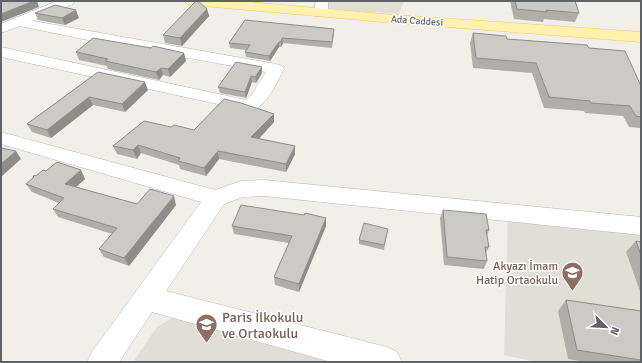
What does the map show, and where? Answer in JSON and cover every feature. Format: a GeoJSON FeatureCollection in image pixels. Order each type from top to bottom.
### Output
{"type":"FeatureCollection","features":[{"type":"Feature","properties":{"kind":"main road","name":"Ada Caddesi"},"geometry":{"type":"LineString","coordinates":[[192,1],[321,7],[641,37]]}},
{"type":"Feature","properties":{"kind":"street"},"geometry":{"type":"LineString","coordinates":[[1,29],[68,1]]}},
{"type":"Feature","properties":{"kind":"street"},"geometry":{"type":"LineString","coordinates":[[1,52],[250,106],[259,97],[276,69],[83,35],[19,22]]}},
{"type":"Feature","properties":{"kind":"street"},"geometry":{"type":"LineString","coordinates":[[1,138],[216,198]]}},
{"type":"Feature","properties":{"kind":"street"},"geometry":{"type":"LineString","coordinates":[[102,362],[216,198],[241,189],[264,188],[641,226]]}},
{"type":"Feature","properties":{"kind":"street"},"geometry":{"type":"LineString","coordinates":[[146,298],[387,362]]}},
{"type":"Feature","properties":{"kind":"shaded area"},"geometry":{"type":"Polygon","coordinates":[[[328,1],[404,1],[399,14],[328,9],[328,1]]]}},
{"type":"Feature","properties":{"kind":"shaded area","name":"Akyazı İmam Hatip Ortaokulu"},"geometry":{"type":"Polygon","coordinates":[[[508,217],[641,231],[641,362],[536,362],[504,355],[508,217]]]}},
{"type":"Feature","properties":{"kind":"shaded area","name":"Paris İlkokulu ve Ortaokulu"},"geometry":{"type":"Polygon","coordinates":[[[172,318],[332,362],[133,362],[157,327],[172,318]]]}},
{"type":"Feature","properties":{"kind":"building"},"geometry":{"type":"Polygon","coordinates":[[[1,1],[34,1],[1,14],[1,1]]]}},
{"type":"Feature","properties":{"kind":"building"},"geometry":{"type":"Polygon","coordinates":[[[196,1],[207,9],[180,38],[163,35],[196,1]]]}},
{"type":"Feature","properties":{"kind":"building"},"geometry":{"type":"Polygon","coordinates":[[[515,1],[575,1],[579,13],[517,9],[515,1]]]}},
{"type":"Feature","properties":{"kind":"building"},"geometry":{"type":"Polygon","coordinates":[[[55,5],[76,10],[62,18],[35,13],[55,5]]]}},
{"type":"Feature","properties":{"kind":"building"},"geometry":{"type":"Polygon","coordinates":[[[245,20],[334,29],[332,42],[282,38],[281,42],[279,42],[269,56],[245,52],[250,45],[229,43],[245,20]]]}},
{"type":"Feature","properties":{"kind":"building"},"geometry":{"type":"Polygon","coordinates":[[[473,33],[506,36],[507,39],[587,45],[589,48],[625,51],[641,86],[641,117],[636,116],[630,106],[591,103],[590,101],[549,97],[536,63],[476,58],[473,33]]]}},
{"type":"Feature","properties":{"kind":"building"},"geometry":{"type":"Polygon","coordinates":[[[93,38],[151,48],[153,46],[184,53],[168,69],[161,68],[156,72],[105,61],[108,59],[76,52],[93,38]]]}},
{"type":"Feature","properties":{"kind":"building"},"geometry":{"type":"Polygon","coordinates":[[[236,62],[262,67],[255,77],[251,76],[245,92],[218,87],[236,62]]]}},
{"type":"Feature","properties":{"kind":"building"},"geometry":{"type":"Polygon","coordinates":[[[98,72],[145,82],[122,104],[89,97],[47,130],[27,124],[98,72]]]}},
{"type":"Feature","properties":{"kind":"building"},"geometry":{"type":"Polygon","coordinates":[[[224,99],[274,114],[251,137],[295,146],[286,164],[218,151],[204,168],[178,161],[180,158],[138,145],[133,150],[113,146],[144,121],[171,127],[174,125],[194,130],[224,99]]]}},
{"type":"Feature","properties":{"kind":"building"},"geometry":{"type":"Polygon","coordinates":[[[1,148],[16,151],[1,164],[1,148]]]}},
{"type":"Feature","properties":{"kind":"building"},"geometry":{"type":"Polygon","coordinates":[[[57,162],[81,170],[65,184],[137,204],[150,189],[174,196],[124,258],[99,249],[117,228],[53,209],[64,198],[26,184],[33,178],[34,175],[36,176],[43,170],[46,171],[57,162]]]}},
{"type":"Feature","properties":{"kind":"building"},"geometry":{"type":"Polygon","coordinates":[[[241,205],[304,215],[305,213],[326,218],[299,284],[274,277],[292,236],[232,226],[241,205]]]}},
{"type":"Feature","properties":{"kind":"building"},"geometry":{"type":"Polygon","coordinates":[[[443,210],[486,214],[489,230],[486,230],[489,247],[485,247],[487,261],[447,257],[443,210]]]}},
{"type":"Feature","properties":{"kind":"building"},"geometry":{"type":"Polygon","coordinates":[[[364,223],[388,229],[384,245],[359,240],[364,223]]]}},
{"type":"Feature","properties":{"kind":"building"},"geometry":{"type":"Polygon","coordinates":[[[636,241],[641,242],[641,255],[636,241]]]}},
{"type":"Feature","properties":{"kind":"building"},"geometry":{"type":"Polygon","coordinates":[[[566,300],[641,311],[641,360],[577,350],[566,300]]]}},
{"type":"Feature","properties":{"kind":"place","name":"Akyazı İmam Hatip Ortaokulu"},"geometry":{"type":"Point","coordinates":[573,292]}},
{"type":"Feature","properties":{"kind":"place","name":"Paris İlkokulu ve Ortaokulu"},"geometry":{"type":"Point","coordinates":[207,344]}}]}
